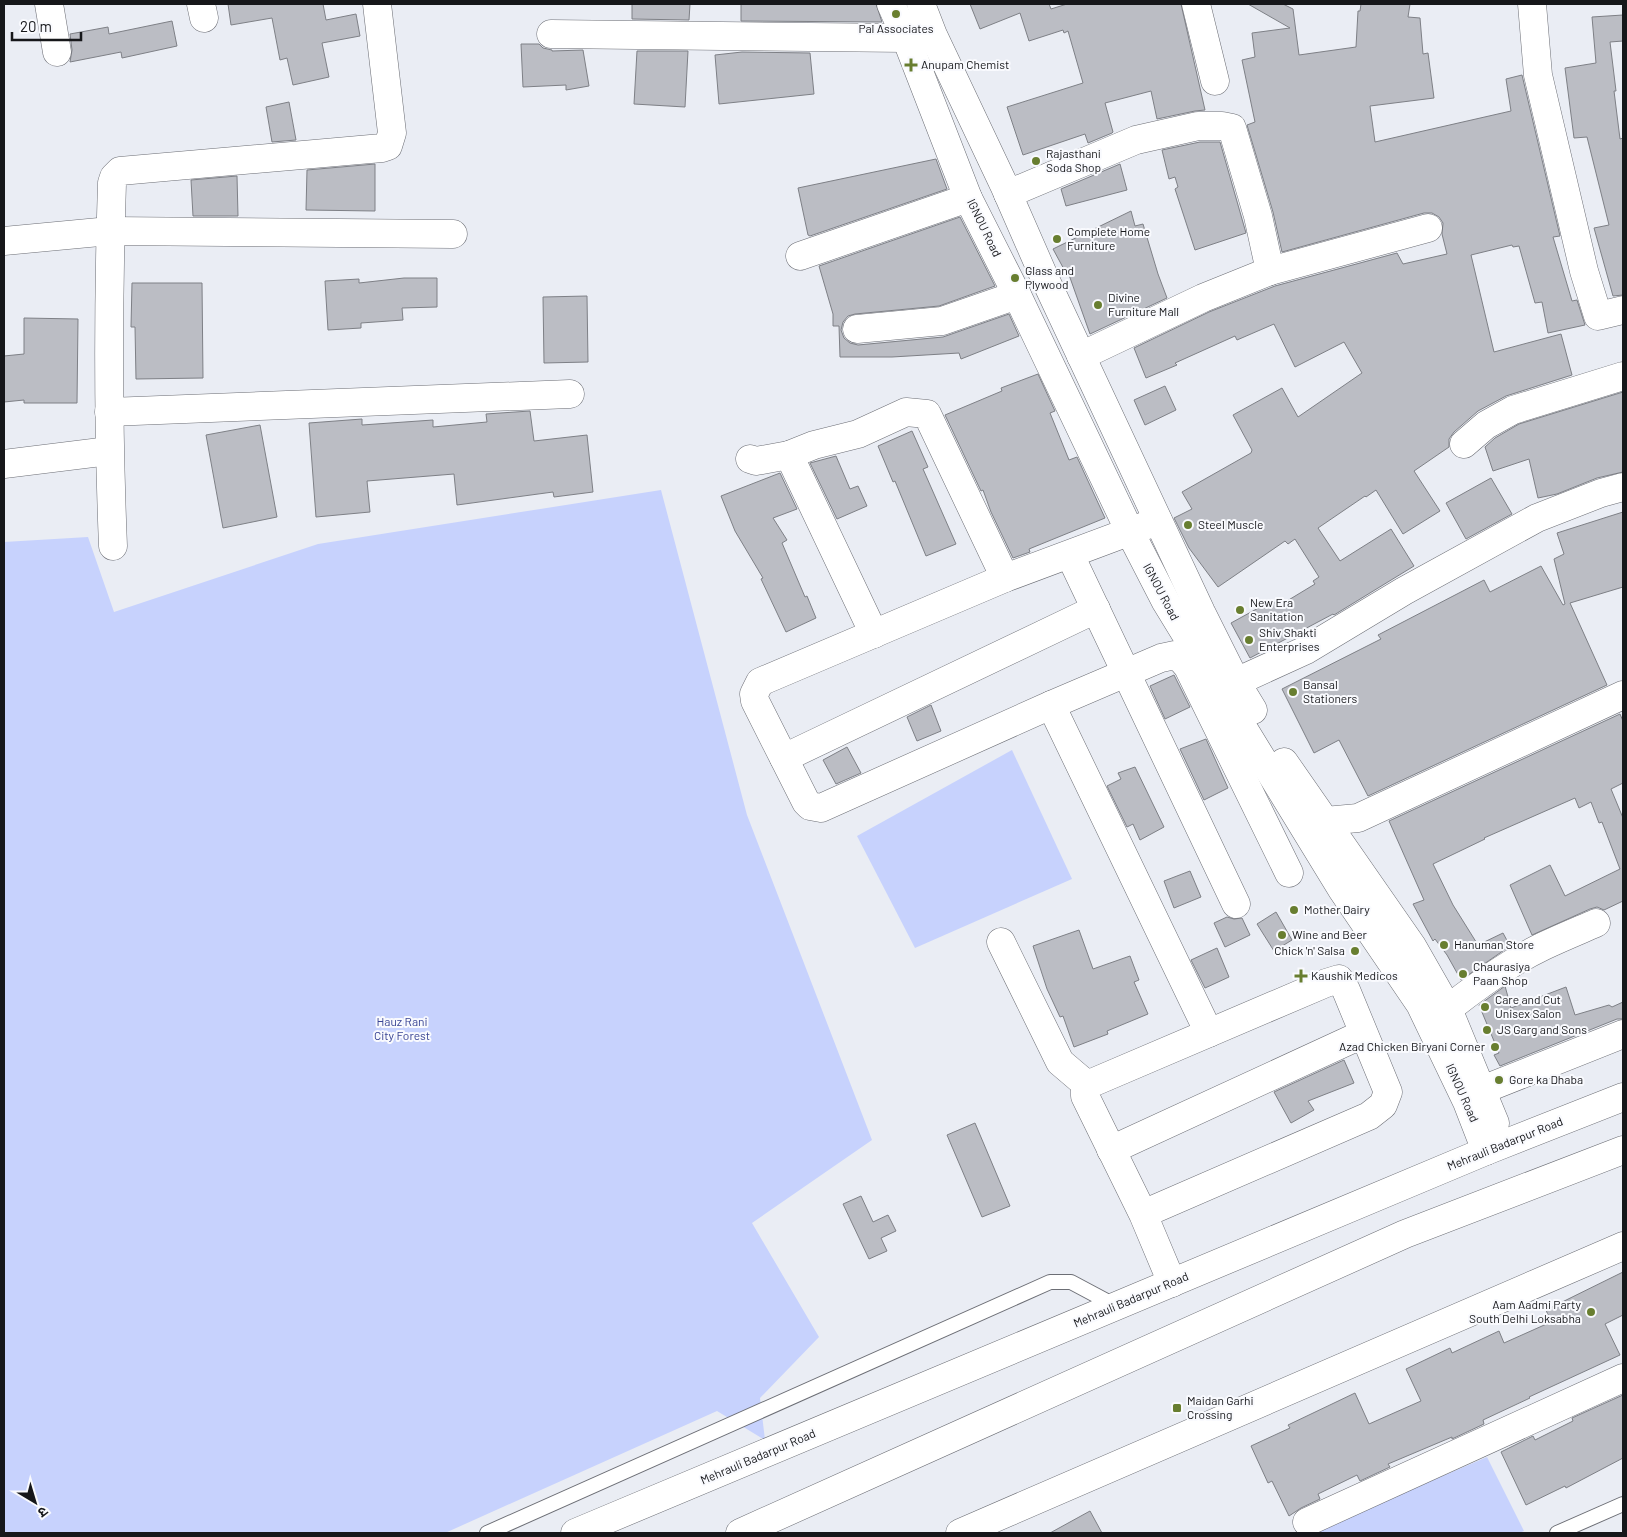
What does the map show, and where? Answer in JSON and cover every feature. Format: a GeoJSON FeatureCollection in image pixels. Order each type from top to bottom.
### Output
{"type":"FeatureCollection","features":[{"type":"Feature","properties":{"kind":"street"},"geometry":{"type":"LineString","coordinates":[[49,4],[57,52]]}},
{"type":"Feature","properties":{"kind":"street"},"geometry":{"type":"LineString","coordinates":[[113,546],[109,412],[110,231],[114,176],[120,171],[388,146],[392,133],[377,4]]}},
{"type":"Feature","properties":{"kind":"street","name":"IGNOU Road"},"geometry":{"type":"LineString","coordinates":[[891,4],[968,198],[1017,295],[1130,532],[1166,602],[1341,888],[1420,1004],[1463,1094],[1495,1147]]}},
{"type":"Feature","properties":{"kind":"street","name":"IGNOU Road"},"geometry":{"type":"LineString","coordinates":[[921,4],[933,35],[1008,194],[1081,356],[1213,637],[1236,682],[1282,758],[1412,946],[1448,1009],[1482,1090],[1495,1147]]}},
{"type":"Feature","properties":{"kind":"street"},"geometry":{"type":"LineString","coordinates":[[1196,4],[1215,80]]}},
{"type":"Feature","properties":{"kind":"street"},"geometry":{"type":"LineString","coordinates":[[1532,4],[1538,76],[1584,271],[1598,316],[1623,310]]}},
{"type":"Feature","properties":{"kind":"street"},"geometry":{"type":"LineString","coordinates":[[551,34],[906,38]]}},
{"type":"Feature","properties":{"kind":"street"},"geometry":{"type":"LineString","coordinates":[[1008,194],[1136,140],[1198,126],[1232,128],[1258,216],[1270,271]]}},
{"type":"Feature","properties":{"kind":"street"},"geometry":{"type":"LineString","coordinates":[[800,256],[968,198]]}},
{"type":"Feature","properties":{"kind":"street"},"geometry":{"type":"LineString","coordinates":[[1081,356],[1203,298],[1270,271],[1428,228]]}},
{"type":"Feature","properties":{"kind":"street"},"geometry":{"type":"LineString","coordinates":[[4,241],[110,231],[453,234]]}},
{"type":"Feature","properties":{"kind":"street"},"geometry":{"type":"LineString","coordinates":[[857,329],[942,321],[1017,295]]}},
{"type":"Feature","properties":{"kind":"street"},"geometry":{"type":"LineString","coordinates":[[1464,444],[1486,425],[1513,410],[1623,376]]}},
{"type":"Feature","properties":{"kind":"street"},"geometry":{"type":"LineString","coordinates":[[109,412],[570,394]]}},
{"type":"Feature","properties":{"kind":"street"},"geometry":{"type":"LineString","coordinates":[[750,459],[756,461],[789,455],[814,445],[858,434],[906,412],[928,414],[1005,578]]}},
{"type":"Feature","properties":{"kind":"street"},"geometry":{"type":"LineString","coordinates":[[4,464],[110,451]]}},
{"type":"Feature","properties":{"kind":"street"},"geometry":{"type":"LineString","coordinates":[[789,455],[874,634]]}},
{"type":"Feature","properties":{"kind":"street"},"geometry":{"type":"LineString","coordinates":[[1236,682],[1306,650],[1404,591],[1538,518],[1601,493],[1623,487]]}},
{"type":"Feature","properties":{"kind":"street"},"geometry":{"type":"LineString","coordinates":[[1158,520],[1070,555],[1005,578],[760,682],[754,694],[755,701],[806,802],[810,806],[821,808],[1051,704],[1161,658],[1175,655],[1188,667],[1289,873]]}},
{"type":"Feature","properties":{"kind":"street"},"geometry":{"type":"LineString","coordinates":[[1070,555],[1236,904]]}},
{"type":"Feature","properties":{"kind":"street"},"geometry":{"type":"LineString","coordinates":[[784,758],[1096,609]]}},
{"type":"Feature","properties":{"kind":"street"},"geometry":{"type":"LineString","coordinates":[[1325,821],[1358,818],[1623,695]]}},
{"type":"Feature","properties":{"kind":"street"},"geometry":{"type":"LineString","coordinates":[[1051,704],[1209,1033]]}},
{"type":"Feature","properties":{"kind":"street"},"geometry":{"type":"LineString","coordinates":[[1448,1009],[1476,986],[1492,978],[1508,966],[1543,947],[1596,923]]}},
{"type":"Feature","properties":{"kind":"street"},"geometry":{"type":"LineString","coordinates":[[1001,942],[1060,1062],[1087,1085]]}},
{"type":"Feature","properties":{"kind":"street"},"geometry":{"type":"LineString","coordinates":[[1143,1214],[1369,1116],[1383,1105],[1388,1092],[1346,990],[1339,979],[1326,982],[1087,1085],[1085,1096],[1143,1214],[1172,1283]]}},
{"type":"Feature","properties":{"kind":"street"},"geometry":{"type":"LineString","coordinates":[[1111,1150],[1363,1034]]}},
{"type":"Feature","properties":{"kind":"street"},"geometry":{"type":"LineString","coordinates":[[1482,1090],[1623,1034]]}},
{"type":"Feature","properties":{"kind":"street","name":"Mehrauli Badarpur Road"},"geometry":{"type":"LineString","coordinates":[[640,1506],[1495,1147],[1623,1097]]}},
{"type":"Feature","properties":{"kind":"street"},"geometry":{"type":"LineString","coordinates":[[740,1533],[1405,1234],[1623,1150]]}},
{"type":"Feature","properties":{"kind":"street"},"geometry":{"type":"LineString","coordinates":[[960,1533],[1623,1246]]}},
{"type":"Feature","properties":{"kind":"street"},"geometry":{"type":"LineString","coordinates":[[1307,1522],[1623,1378]]}},
{"type":"Feature","properties":{"kind":"street"},"geometry":{"type":"LineString","coordinates":[[575,1533],[640,1506]]}},
{"type":"Feature","properties":{"kind":"street"},"geometry":{"type":"LineString","coordinates":[[587,1533],[640,1506]]}},
{"type":"Feature","properties":{"kind":"lane"},"geometry":{"type":"LineString","coordinates":[[487,1533],[1050,1282],[1071,1282],[1117,1306]]}},
{"type":"Feature","properties":{"kind":"lane"},"geometry":{"type":"LineString","coordinates":[[1557,1533],[1623,1504]]}},
{"type":"Feature","properties":{"kind":"green space","name":"Hauz Rani City Forest"},"geometry":{"type":"Polygon","coordinates":[[[661,490],[747,815],[872,1140],[752,1223],[819,1337],[760,1398],[765,1440],[717,1411],[445,1533],[4,1533],[4,542],[88,537],[114,612],[318,544],[661,490]]]}},
{"type":"Feature","properties":{"kind":"green space"},"geometry":{"type":"Polygon","coordinates":[[[1012,750],[1072,879],[915,948],[857,836],[1012,750]]]}},
{"type":"Feature","properties":{"kind":"green space"},"geometry":{"type":"Polygon","coordinates":[[[1487,1457],[1524,1531],[1519,1533],[1310,1533],[1487,1457]]]}},
{"type":"Feature","properties":{"kind":"building"},"geometry":{"type":"Polygon","coordinates":[[[228,4],[323,4],[326,20],[356,14],[360,36],[322,43],[329,77],[293,85],[287,58],[280,60],[272,18],[231,25],[228,4]]]}},
{"type":"Feature","properties":{"kind":"building"},"geometry":{"type":"Polygon","coordinates":[[[632,4],[690,4],[689,20],[632,19],[632,4]]]}},
{"type":"Feature","properties":{"kind":"building"},"geometry":{"type":"Polygon","coordinates":[[[741,4],[876,4],[882,22],[741,21],[741,4]]]}},
{"type":"Feature","properties":{"kind":"building"},"geometry":{"type":"Polygon","coordinates":[[[970,4],[1049,4],[1051,9],[1067,4],[1181,4],[1205,110],[1157,119],[1151,91],[1105,103],[1112,133],[1088,143],[1085,134],[1023,155],[1007,107],[1083,83],[1068,31],[1064,33],[1063,30],[1029,41],[1020,13],[980,29],[970,4]]]}},
{"type":"Feature","properties":{"kind":"building"},"geometry":{"type":"Polygon","coordinates":[[[1248,4],[1283,4],[1293,9],[1299,55],[1356,47],[1358,11],[1360,11],[1361,4],[1410,4],[1408,17],[1420,18],[1423,54],[1428,53],[1434,98],[1370,106],[1375,142],[1511,111],[1506,79],[1522,75],[1560,236],[1553,237],[1572,301],[1577,300],[1585,325],[1548,333],[1542,302],[1535,303],[1519,246],[1513,247],[1512,245],[1471,255],[1494,352],[1561,334],[1572,375],[1506,396],[1478,411],[1454,432],[1449,439],[1449,447],[1414,471],[1440,511],[1403,534],[1376,490],[1318,528],[1340,561],[1391,529],[1414,566],[1334,615],[1250,658],[1231,623],[1273,600],[1277,607],[1315,584],[1313,581],[1319,577],[1295,539],[1288,544],[1285,541],[1218,587],[1189,548],[1174,518],[1192,509],[1182,492],[1251,453],[1252,450],[1233,415],[1282,388],[1298,417],[1362,373],[1344,342],[1295,367],[1274,324],[1237,340],[1235,336],[1146,378],[1134,348],[1209,312],[1275,286],[1397,253],[1403,264],[1447,254],[1442,234],[1443,223],[1439,217],[1432,213],[1424,213],[1282,252],[1273,212],[1247,125],[1255,122],[1242,60],[1255,57],[1252,33],[1290,28],[1248,4]]]}},
{"type":"Feature","properties":{"kind":"building"},"geometry":{"type":"Polygon","coordinates":[[[1623,15],[1623,41],[1610,42],[1620,139],[1623,138],[1623,295],[1613,296],[1594,228],[1609,225],[1587,137],[1574,138],[1565,68],[1596,63],[1592,17],[1623,15]]]}},
{"type":"Feature","properties":{"kind":"building"},"geometry":{"type":"Polygon","coordinates":[[[172,21],[177,46],[122,58],[121,52],[70,62],[72,50],[70,34],[108,27],[109,34],[172,21]]]}},
{"type":"Feature","properties":{"kind":"building"},"geometry":{"type":"Polygon","coordinates":[[[521,44],[539,44],[543,48],[552,51],[583,50],[589,86],[566,90],[566,85],[523,87],[521,44]]]}},
{"type":"Feature","properties":{"kind":"building"},"geometry":{"type":"Polygon","coordinates":[[[637,51],[688,51],[685,107],[634,104],[637,51]]]}},
{"type":"Feature","properties":{"kind":"building"},"geometry":{"type":"Polygon","coordinates":[[[742,52],[810,53],[814,94],[719,104],[715,55],[742,52]]]}},
{"type":"Feature","properties":{"kind":"building"},"geometry":{"type":"Polygon","coordinates":[[[289,102],[296,140],[272,142],[266,107],[289,102]]]}},
{"type":"Feature","properties":{"kind":"building"},"geometry":{"type":"Polygon","coordinates":[[[1200,142],[1220,142],[1246,233],[1195,250],[1175,189],[1178,187],[1175,177],[1169,179],[1162,150],[1200,142]]]}},
{"type":"Feature","properties":{"kind":"building"},"geometry":{"type":"Polygon","coordinates":[[[936,159],[947,189],[810,236],[808,235],[798,188],[936,159]]]}},
{"type":"Feature","properties":{"kind":"building"},"geometry":{"type":"Polygon","coordinates":[[[375,164],[375,211],[306,210],[307,170],[375,164]]]}},
{"type":"Feature","properties":{"kind":"building"},"geometry":{"type":"Polygon","coordinates":[[[1120,164],[1127,190],[1066,206],[1061,189],[1120,164]]]}},
{"type":"Feature","properties":{"kind":"building"},"geometry":{"type":"Polygon","coordinates":[[[237,176],[238,216],[193,216],[191,180],[237,176]]]}},
{"type":"Feature","properties":{"kind":"building"},"geometry":{"type":"Polygon","coordinates":[[[1131,211],[1135,226],[1143,224],[1167,298],[1090,334],[1068,272],[1066,273],[1053,249],[1131,211]]]}},
{"type":"Feature","properties":{"kind":"building"},"geometry":{"type":"Polygon","coordinates":[[[960,217],[995,286],[939,306],[848,316],[843,322],[841,330],[844,338],[850,343],[858,345],[943,337],[1009,314],[1019,336],[961,359],[959,353],[892,357],[840,357],[839,326],[833,326],[833,314],[819,266],[960,217]]]}},
{"type":"Feature","properties":{"kind":"building"},"geometry":{"type":"Polygon","coordinates":[[[404,278],[437,278],[437,307],[402,308],[403,320],[361,323],[361,328],[328,330],[325,281],[359,279],[359,283],[404,278]]]}},
{"type":"Feature","properties":{"kind":"building"},"geometry":{"type":"Polygon","coordinates":[[[132,283],[202,283],[203,378],[136,379],[135,327],[131,327],[132,283]]]}},
{"type":"Feature","properties":{"kind":"building"},"geometry":{"type":"Polygon","coordinates":[[[587,296],[588,362],[544,363],[543,297],[587,296]]]}},
{"type":"Feature","properties":{"kind":"building"},"geometry":{"type":"Polygon","coordinates":[[[24,318],[78,319],[77,403],[24,403],[24,400],[4,402],[4,356],[24,354],[24,318]]]}},
{"type":"Feature","properties":{"kind":"building"},"geometry":{"type":"Polygon","coordinates":[[[1038,374],[1055,411],[1050,413],[1069,460],[1077,457],[1105,518],[1029,549],[1030,552],[1013,558],[991,512],[983,490],[981,491],[945,415],[1002,391],[1001,388],[1038,374]]]}},
{"type":"Feature","properties":{"kind":"building"},"geometry":{"type":"Polygon","coordinates":[[[1165,386],[1176,410],[1145,425],[1134,400],[1165,386]]]}},
{"type":"Feature","properties":{"kind":"building"},"geometry":{"type":"Polygon","coordinates":[[[1623,392],[1623,472],[1597,478],[1557,494],[1538,498],[1529,459],[1493,471],[1485,447],[1495,438],[1519,424],[1623,392]]]}},
{"type":"Feature","properties":{"kind":"building"},"geometry":{"type":"Polygon","coordinates":[[[530,411],[534,441],[587,435],[593,492],[554,497],[553,492],[457,505],[454,474],[367,481],[370,512],[316,517],[309,423],[362,419],[362,425],[433,420],[433,427],[487,422],[486,414],[530,411]]]}},
{"type":"Feature","properties":{"kind":"building"},"geometry":{"type":"Polygon","coordinates":[[[260,425],[277,517],[223,528],[206,435],[260,425]]]}},
{"type":"Feature","properties":{"kind":"building"},"geometry":{"type":"Polygon","coordinates":[[[912,431],[928,467],[923,469],[956,544],[926,556],[895,481],[893,482],[878,446],[912,431]]]}},
{"type":"Feature","properties":{"kind":"building"},"geometry":{"type":"Polygon","coordinates":[[[836,456],[850,489],[858,486],[867,506],[837,519],[810,463],[836,456]]]}},
{"type":"Feature","properties":{"kind":"building"},"geometry":{"type":"Polygon","coordinates":[[[780,473],[797,509],[773,518],[787,540],[782,543],[816,618],[786,632],[761,579],[763,578],[735,531],[721,496],[780,473]]]}},
{"type":"Feature","properties":{"kind":"building"},"geometry":{"type":"Polygon","coordinates":[[[1491,478],[1512,514],[1466,539],[1446,503],[1491,478]]]}},
{"type":"Feature","properties":{"kind":"building"},"geometry":{"type":"Polygon","coordinates":[[[1623,512],[1623,587],[1570,603],[1607,685],[1368,796],[1339,740],[1314,753],[1282,689],[1381,639],[1378,635],[1484,580],[1490,592],[1541,566],[1563,605],[1565,604],[1554,559],[1564,554],[1557,533],[1623,512]]]}},
{"type":"Feature","properties":{"kind":"building"},"geometry":{"type":"Polygon","coordinates":[[[1174,675],[1190,707],[1165,719],[1150,686],[1174,675]]]}},
{"type":"Feature","properties":{"kind":"building"},"geometry":{"type":"Polygon","coordinates":[[[931,705],[941,731],[917,741],[907,717],[931,705]]]}},
{"type":"Feature","properties":{"kind":"building"},"geometry":{"type":"Polygon","coordinates":[[[1620,714],[1623,721],[1623,783],[1611,789],[1623,818],[1623,901],[1604,910],[1597,907],[1590,909],[1532,935],[1510,885],[1550,865],[1565,896],[1620,869],[1602,822],[1599,823],[1591,802],[1579,808],[1575,798],[1484,838],[1433,864],[1453,905],[1478,945],[1503,933],[1510,946],[1461,980],[1447,955],[1435,939],[1433,941],[1413,904],[1424,900],[1389,821],[1620,714]]]}},
{"type":"Feature","properties":{"kind":"building"},"geometry":{"type":"Polygon","coordinates":[[[1206,739],[1228,788],[1204,800],[1180,749],[1206,739]]]}},
{"type":"Feature","properties":{"kind":"building"},"geometry":{"type":"Polygon","coordinates":[[[847,747],[861,773],[836,784],[823,760],[847,747]]]}},
{"type":"Feature","properties":{"kind":"building"},"geometry":{"type":"Polygon","coordinates":[[[1135,767],[1164,827],[1140,840],[1133,824],[1127,827],[1107,786],[1121,779],[1118,773],[1135,767]]]}},
{"type":"Feature","properties":{"kind":"building"},"geometry":{"type":"Polygon","coordinates":[[[1190,871],[1201,897],[1174,908],[1164,881],[1190,871]]]}},
{"type":"Feature","properties":{"kind":"building"},"geometry":{"type":"Polygon","coordinates":[[[1276,912],[1292,940],[1274,951],[1257,924],[1276,912]]]}},
{"type":"Feature","properties":{"kind":"building"},"geometry":{"type":"Polygon","coordinates":[[[1227,917],[1234,919],[1242,918],[1250,935],[1225,947],[1214,923],[1227,917]]]}},
{"type":"Feature","properties":{"kind":"building"},"geometry":{"type":"Polygon","coordinates":[[[1079,930],[1093,969],[1130,956],[1139,980],[1134,982],[1148,1014],[1107,1031],[1108,1034],[1074,1047],[1063,1016],[1060,1017],[1047,989],[1033,946],[1079,930]]]}},
{"type":"Feature","properties":{"kind":"building"},"geometry":{"type":"Polygon","coordinates":[[[1217,948],[1229,977],[1205,988],[1191,960],[1217,948]]]}},
{"type":"Feature","properties":{"kind":"building"},"geometry":{"type":"Polygon","coordinates":[[[1505,986],[1511,1008],[1566,987],[1575,1015],[1609,1005],[1612,1007],[1623,1002],[1623,1019],[1617,1019],[1500,1066],[1494,1055],[1499,1053],[1479,1005],[1505,986]]]}},
{"type":"Feature","properties":{"kind":"building"},"geometry":{"type":"Polygon","coordinates":[[[1344,1060],[1354,1083],[1308,1101],[1314,1110],[1291,1123],[1274,1092],[1344,1060]]]}},
{"type":"Feature","properties":{"kind":"building"},"geometry":{"type":"Polygon","coordinates":[[[975,1123],[1010,1206],[982,1217],[947,1135],[975,1123]]]}},
{"type":"Feature","properties":{"kind":"building"},"geometry":{"type":"Polygon","coordinates":[[[861,1196],[873,1222],[888,1215],[896,1231],[881,1238],[887,1251],[869,1259],[843,1204],[861,1196]]]}},
{"type":"Feature","properties":{"kind":"building"},"geometry":{"type":"Polygon","coordinates":[[[1623,1272],[1623,1315],[1605,1324],[1620,1355],[1483,1420],[1484,1424],[1452,1439],[1452,1437],[1388,1464],[1390,1467],[1360,1481],[1357,1475],[1318,1494],[1320,1499],[1289,1516],[1272,1481],[1268,1483],[1251,1446],[1290,1428],[1288,1425],[1355,1393],[1369,1424],[1421,1401],[1406,1369],[1450,1348],[1452,1353],[1499,1331],[1504,1343],[1551,1322],[1546,1310],[1623,1272]]]}},
{"type":"Feature","properties":{"kind":"building"},"geometry":{"type":"Polygon","coordinates":[[[1623,1395],[1623,1458],[1566,1488],[1565,1486],[1526,1505],[1501,1452],[1533,1436],[1535,1440],[1573,1421],[1572,1418],[1623,1395]]]}},
{"type":"Feature","properties":{"kind":"building"},"geometry":{"type":"Polygon","coordinates":[[[1090,1511],[1102,1533],[1050,1533],[1090,1511]]]}},
{"type":"Feature","properties":{"kind":"place","name":"Pal Associates"},"geometry":{"type":"Point","coordinates":[896,14]}},
{"type":"Feature","properties":{"kind":"place","name":"Anupam Chemist"},"geometry":{"type":"Point","coordinates":[911,65]}},
{"type":"Feature","properties":{"kind":"place","name":"Rajasthani Soda Shop"},"geometry":{"type":"Point","coordinates":[1036,161]}},
{"type":"Feature","properties":{"kind":"place","name":"Complete Home Furniture"},"geometry":{"type":"Point","coordinates":[1057,239]}},
{"type":"Feature","properties":{"kind":"place","name":"Glass and Plywood"},"geometry":{"type":"Point","coordinates":[1015,278]}},
{"type":"Feature","properties":{"kind":"place","name":"Divine Furniture Mall"},"geometry":{"type":"Point","coordinates":[1098,305]}},
{"type":"Feature","properties":{"kind":"place","name":"Steel Muscle"},"geometry":{"type":"Point","coordinates":[1188,525]}},
{"type":"Feature","properties":{"kind":"place","name":"New Era Sanitation"},"geometry":{"type":"Point","coordinates":[1240,610]}},
{"type":"Feature","properties":{"kind":"place","name":"Shiv Shakti Enterprises"},"geometry":{"type":"Point","coordinates":[1249,640]}},
{"type":"Feature","properties":{"kind":"place","name":"Bansal Stationers"},"geometry":{"type":"Point","coordinates":[1293,692]}},
{"type":"Feature","properties":{"kind":"place","name":"Mother Dairy"},"geometry":{"type":"Point","coordinates":[1294,910]}},
{"type":"Feature","properties":{"kind":"place","name":"Wine and Beer"},"geometry":{"type":"Point","coordinates":[1282,935]}},
{"type":"Feature","properties":{"kind":"place","name":"Hanuman Store"},"geometry":{"type":"Point","coordinates":[1444,945]}},
{"type":"Feature","properties":{"kind":"place","name":"Chick 'n' Salsa"},"geometry":{"type":"Point","coordinates":[1355,951]}},
{"type":"Feature","properties":{"kind":"place","name":"Chaurasiya Paan Shop"},"geometry":{"type":"Point","coordinates":[1463,974]}},
{"type":"Feature","properties":{"kind":"place","name":"Kaushik Medicos"},"geometry":{"type":"Point","coordinates":[1301,976]}},
{"type":"Feature","properties":{"kind":"place","name":"Care and Cut Unisex Salon"},"geometry":{"type":"Point","coordinates":[1485,1007]}},
{"type":"Feature","properties":{"kind":"place","name":"JS Garg and Sons"},"geometry":{"type":"Point","coordinates":[1487,1030]}},
{"type":"Feature","properties":{"kind":"place","name":"Azad Chicken Biryani Corner"},"geometry":{"type":"Point","coordinates":[1495,1047]}},
{"type":"Feature","properties":{"kind":"place","name":"Gore ka Dhaba"},"geometry":{"type":"Point","coordinates":[1499,1080]}},
{"type":"Feature","properties":{"kind":"place","name":"Aam Aadmi Party South Delhi Loksabha"},"geometry":{"type":"Point","coordinates":[1591,1312]}},
{"type":"Feature","properties":{"kind":"place","name":"Maidan Garhi Crossing"},"geometry":{"type":"Point","coordinates":[1177,1408]}}]}
